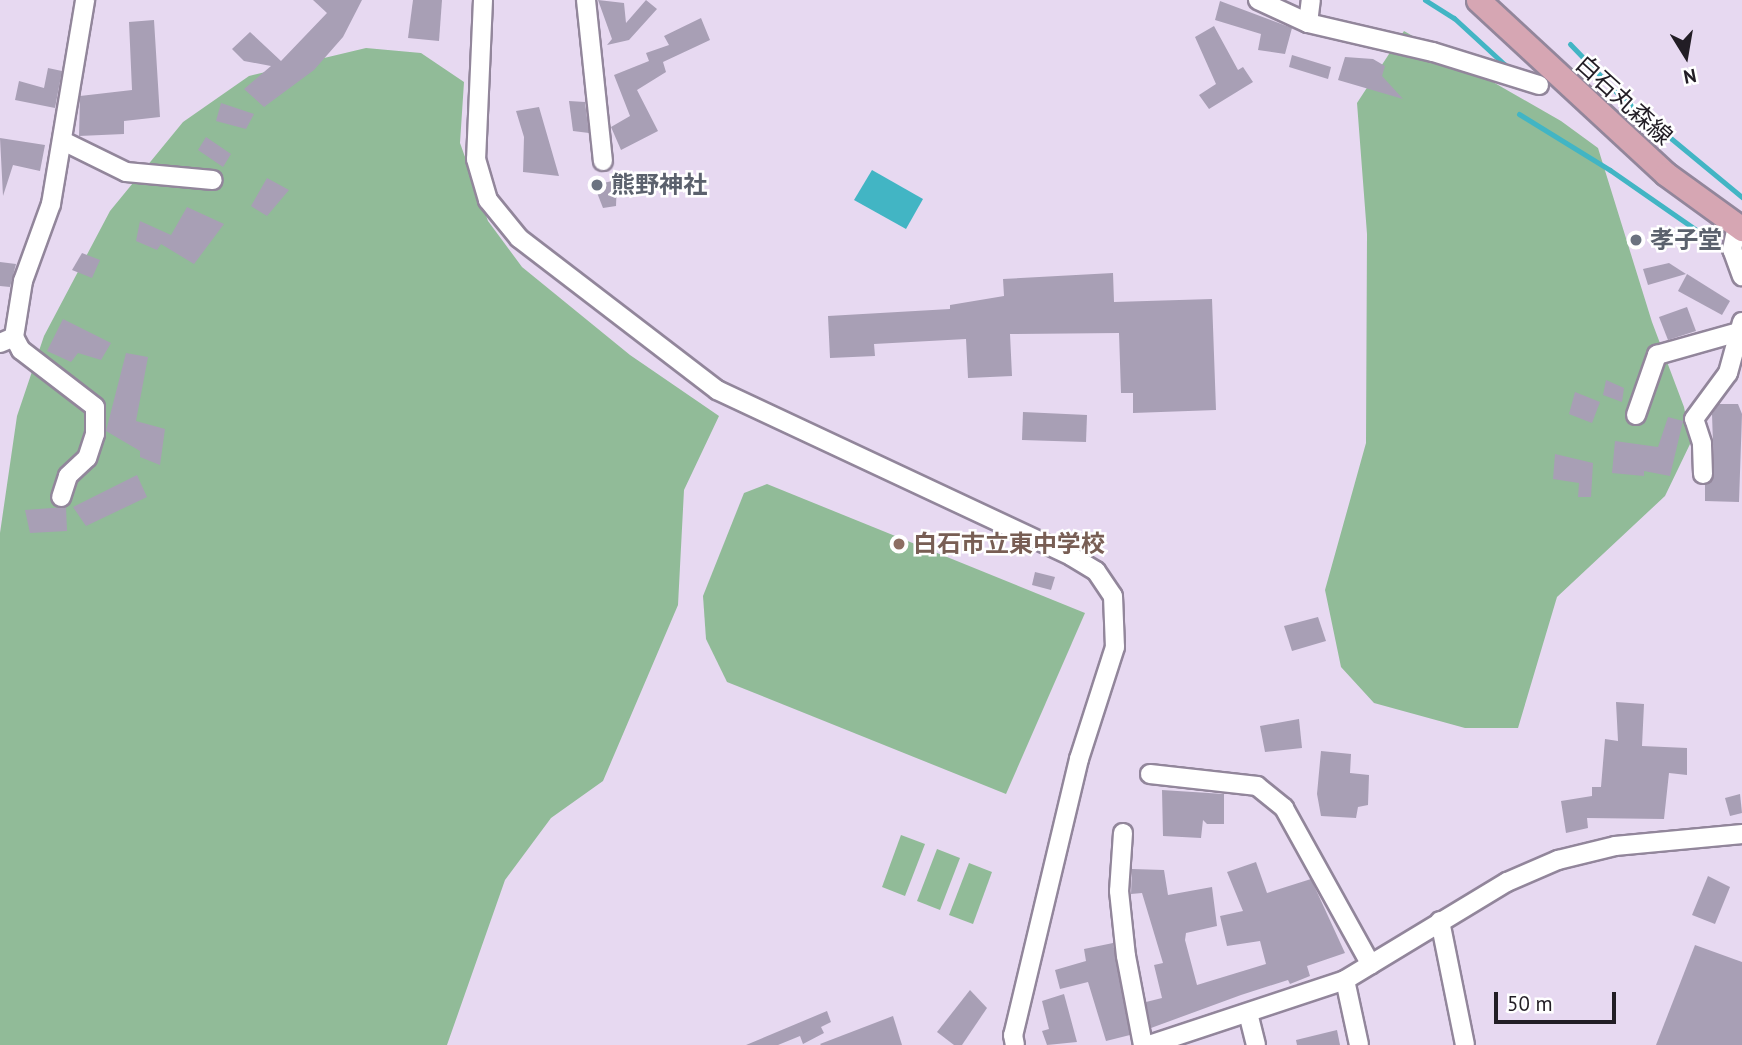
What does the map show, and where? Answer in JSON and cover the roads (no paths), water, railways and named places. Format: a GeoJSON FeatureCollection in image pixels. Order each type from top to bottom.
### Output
{"type":"FeatureCollection","features":[{"type":"Feature","properties":{"kind":"main road","name":"白石丸森線"},"geometry":{"type":"LineString","coordinates":[[1478,0],[1666,174],[1740,228]]}},
{"type":"Feature","properties":{"kind":"street"},"geometry":{"type":"LineString","coordinates":[[61,497],[68,476],[87,458],[95,434],[95,407],[7,340],[23,281],[51,204],[85,0]]}},
{"type":"Feature","properties":{"kind":"street"},"geometry":{"type":"LineString","coordinates":[[483,0],[475,126],[476,159],[488,200],[519,238],[717,390],[1096,571],[1114,596],[1115,647],[1079,759],[1013,1035],[1015,1045]]}},
{"type":"Feature","properties":{"kind":"street"},"geometry":{"type":"LineString","coordinates":[[586,0],[603,161]]}},
{"type":"Feature","properties":{"kind":"street"},"geometry":{"type":"LineString","coordinates":[[1258,0],[1308,23],[1433,52],[1539,85]]}},
{"type":"Feature","properties":{"kind":"street"},"geometry":{"type":"LineString","coordinates":[[1308,23],[1311,0]]}},
{"type":"Feature","properties":{"kind":"street"},"geometry":{"type":"LineString","coordinates":[[63,141],[126,172],[214,180]]}},
{"type":"Feature","properties":{"kind":"street"},"geometry":{"type":"LineString","coordinates":[[1740,228],[1732,249],[1742,276]]}},
{"type":"Feature","properties":{"kind":"street"},"geometry":{"type":"LineString","coordinates":[[1636,415],[1657,355],[1741,328]]}},
{"type":"Feature","properties":{"kind":"street"},"geometry":{"type":"LineString","coordinates":[[1703,474],[1702,443],[1694,419],[1728,373],[1741,328]]}},
{"type":"Feature","properties":{"kind":"street"},"geometry":{"type":"LineString","coordinates":[[1150,774],[1257,786],[1284,808],[1371,965]]}},
{"type":"Feature","properties":{"kind":"street"},"geometry":{"type":"LineString","coordinates":[[1123,833],[1119,891],[1126,956],[1143,1045]]}},
{"type":"Feature","properties":{"kind":"street"},"geometry":{"type":"LineString","coordinates":[[1149,1045],[1345,980],[1507,882],[1558,860],[1615,846],[1742,834]]}},
{"type":"Feature","properties":{"kind":"street"},"geometry":{"type":"LineString","coordinates":[[1440,921],[1465,1045]]}},
{"type":"Feature","properties":{"kind":"street"},"geometry":{"type":"LineString","coordinates":[[1345,980],[1359,1045]]}},
{"type":"Feature","properties":{"kind":"street"},"geometry":{"type":"LineString","coordinates":[[1248,1013],[1256,1045]]}},
{"type":"Feature","properties":{"kind":"water"},"geometry":{"type":"Polygon","coordinates":[[[872,170],[923,199],[906,229],[854,200],[872,170]]]}},
{"type":"Feature","properties":{"kind":"waterway"},"geometry":{"type":"LineString","coordinates":[[1425,0],[1454,18],[1504,64],[1505,70]]}},
{"type":"Feature","properties":{"kind":"waterway"},"geometry":{"type":"LineString","coordinates":[[1570,44],[1621,97],[1742,197]]}},
{"type":"Feature","properties":{"kind":"waterway"},"geometry":{"type":"LineString","coordinates":[[1519,114],[1610,170],[1725,250]]}},
{"type":"Feature","properties":{"kind":"place","name":"熊野神社"},"geometry":{"type":"Point","coordinates":[597,185]}},
{"type":"Feature","properties":{"kind":"place","name":"孝子堂"},"geometry":{"type":"Point","coordinates":[1636,240]}},
{"type":"Feature","properties":{"kind":"place","name":"白石市立東中学校"},"geometry":{"type":"Point","coordinates":[899,544]}}]}
